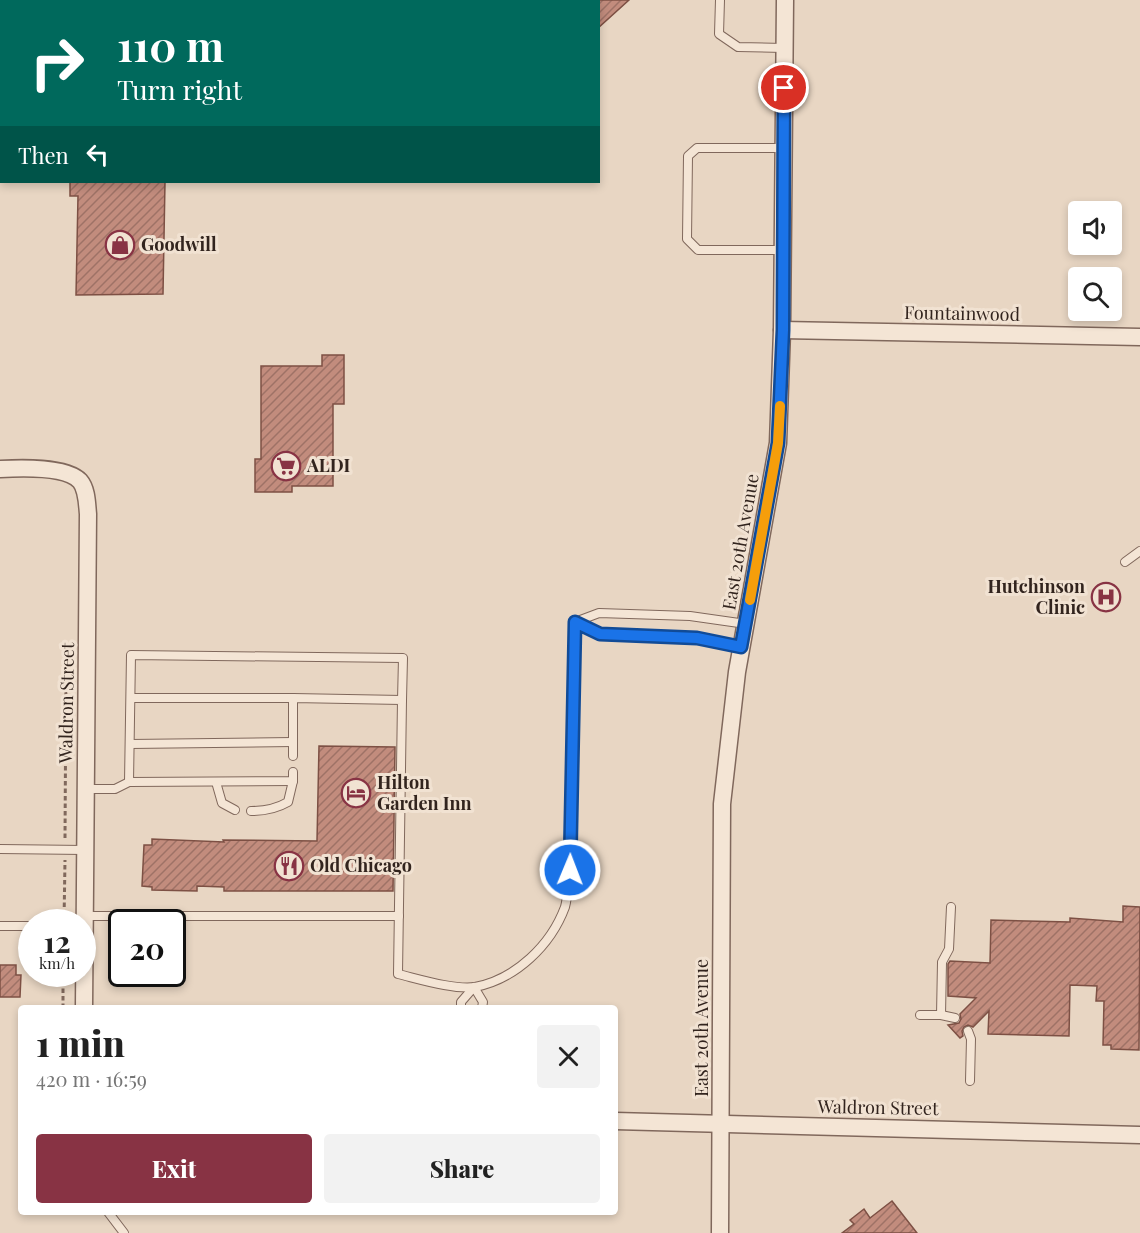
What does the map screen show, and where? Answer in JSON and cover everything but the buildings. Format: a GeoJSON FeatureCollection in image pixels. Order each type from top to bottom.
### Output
{"type":"FeatureCollection","features":[{"type":"Feature","properties":{"kind":"street","name":"East 20th Avenue"},"geometry":{"type":"LineString","coordinates":[[720,1233],[722,804],[736,672],[778,443],[783,330],[785,0]]}},
{"type":"Feature","properties":{"kind":"street","name":"Fountainwood"},"geometry":{"type":"LineString","coordinates":[[783,330],[1140,337]]}},
{"type":"Feature","properties":{"kind":"street","name":"Waldron Street"},"geometry":{"type":"LineString","coordinates":[[0,469],[31,468],[55,471],[80,481],[87,498],[83,909]]}},
{"type":"Feature","properties":{"kind":"street","name":"Waldron Street"},"geometry":{"type":"LineString","coordinates":[[84,987],[84,1005]]}},
{"type":"Feature","properties":{"kind":"street","name":"Waldron Street"},"geometry":{"type":"LineString","coordinates":[[618,1121],[1140,1134]]}},
{"type":"Feature","properties":{"kind":"lane"},"geometry":{"type":"LineString","coordinates":[[720,0],[719,34],[738,48],[784,48]]}},
{"type":"Feature","properties":{"kind":"lane"},"geometry":{"type":"LineString","coordinates":[[783,250],[698,250],[687,240],[688,156],[697,148],[784,148]]}},
{"type":"Feature","properties":{"kind":"lane"},"geometry":{"type":"LineString","coordinates":[[1125,562],[1140,551]]}},
{"type":"Feature","properties":{"kind":"lane"},"geometry":{"type":"LineString","coordinates":[[575,622],[599,614],[690,616],[746,624]]}},
{"type":"Feature","properties":{"kind":"lane"},"geometry":{"type":"LineString","coordinates":[[575,622],[600,634],[697,638],[741,647]]}},
{"type":"Feature","properties":{"kind":"lane"},"geometry":{"type":"LineString","coordinates":[[129,782],[131,655],[403,658],[398,974],[440,984],[474,987],[500,978],[526,964],[549,937],[565,906],[570,870],[575,622]]}},
{"type":"Feature","properties":{"kind":"lane"},"geometry":{"type":"LineString","coordinates":[[130,698],[402,700]]}},
{"type":"Feature","properties":{"kind":"lane"},"geometry":{"type":"LineString","coordinates":[[293,698],[293,756]]}},
{"type":"Feature","properties":{"kind":"lane"},"geometry":{"type":"LineString","coordinates":[[130,744],[293,742]]}},
{"type":"Feature","properties":{"kind":"lane"},"geometry":{"type":"LineString","coordinates":[[85,789],[115,789],[129,782],[216,782],[293,776],[288,802],[266,811],[251,811]]}},
{"type":"Feature","properties":{"kind":"lane"},"geometry":{"type":"LineString","coordinates":[[216,782],[222,803],[235,810]]}},
{"type":"Feature","properties":{"kind":"lane"},"geometry":{"type":"LineString","coordinates":[[0,849],[85,850]]}},
{"type":"Feature","properties":{"kind":"lane"},"geometry":{"type":"LineString","coordinates":[[940,1015],[942,962],[949,949],[951,907]]}},
{"type":"Feature","properties":{"kind":"lane"},"geometry":{"type":"LineString","coordinates":[[96,923],[399,916]]}},
{"type":"Feature","properties":{"kind":"lane"},"geometry":{"type":"LineString","coordinates":[[0,926],[18,926]]}},
{"type":"Feature","properties":{"kind":"lane"},"geometry":{"type":"LineString","coordinates":[[461,1005],[474,987]]}},
{"type":"Feature","properties":{"kind":"lane"},"geometry":{"type":"LineString","coordinates":[[474,987],[482,1005]]}},
{"type":"Feature","properties":{"kind":"lane"},"geometry":{"type":"LineString","coordinates":[[920,1015],[955,1018]]}},
{"type":"Feature","properties":{"kind":"lane"},"geometry":{"type":"LineString","coordinates":[[968,1031],[971,1039],[970,1081]]}},
{"type":"Feature","properties":{"kind":"lane"},"geometry":{"type":"LineString","coordinates":[[110,1215],[124,1233]]}},
{"type":"Feature","properties":{"kind":"path"},"geometry":{"type":"LineString","coordinates":[[64,909],[66,672]]}},
{"type":"Feature","properties":{"kind":"path"},"geometry":{"type":"LineString","coordinates":[[63,987],[63,1005]]}},
{"type":"Feature","properties":{"kind":"slow traffic"},"geometry":{"type":"LineString","coordinates":[[750,600],[778,443],[780,406]]}},
{"type":"Feature","properties":{"kind":"place","name":"Goodwill"},"geometry":{"type":"Point","coordinates":[120,245]}},
{"type":"Feature","properties":{"kind":"place","name":"ALDI"},"geometry":{"type":"Point","coordinates":[286,466]}},
{"type":"Feature","properties":{"kind":"place","name":"Hutchinson Clinic"},"geometry":{"type":"Point","coordinates":[1106,597]}},
{"type":"Feature","properties":{"kind":"place","name":"Hilton Garden Inn"},"geometry":{"type":"Point","coordinates":[356,793]}},
{"type":"Feature","properties":{"kind":"place","name":"Old Chicago"},"geometry":{"type":"Point","coordinates":[289,866]}},
{"type":"Feature","properties":{"kind":"route"},"geometry":{"type":"LineString","coordinates":[[570,870],[575,622],[600,634],[697,638],[741,647],[778,443],[783,330],[784,88]]}}]}
